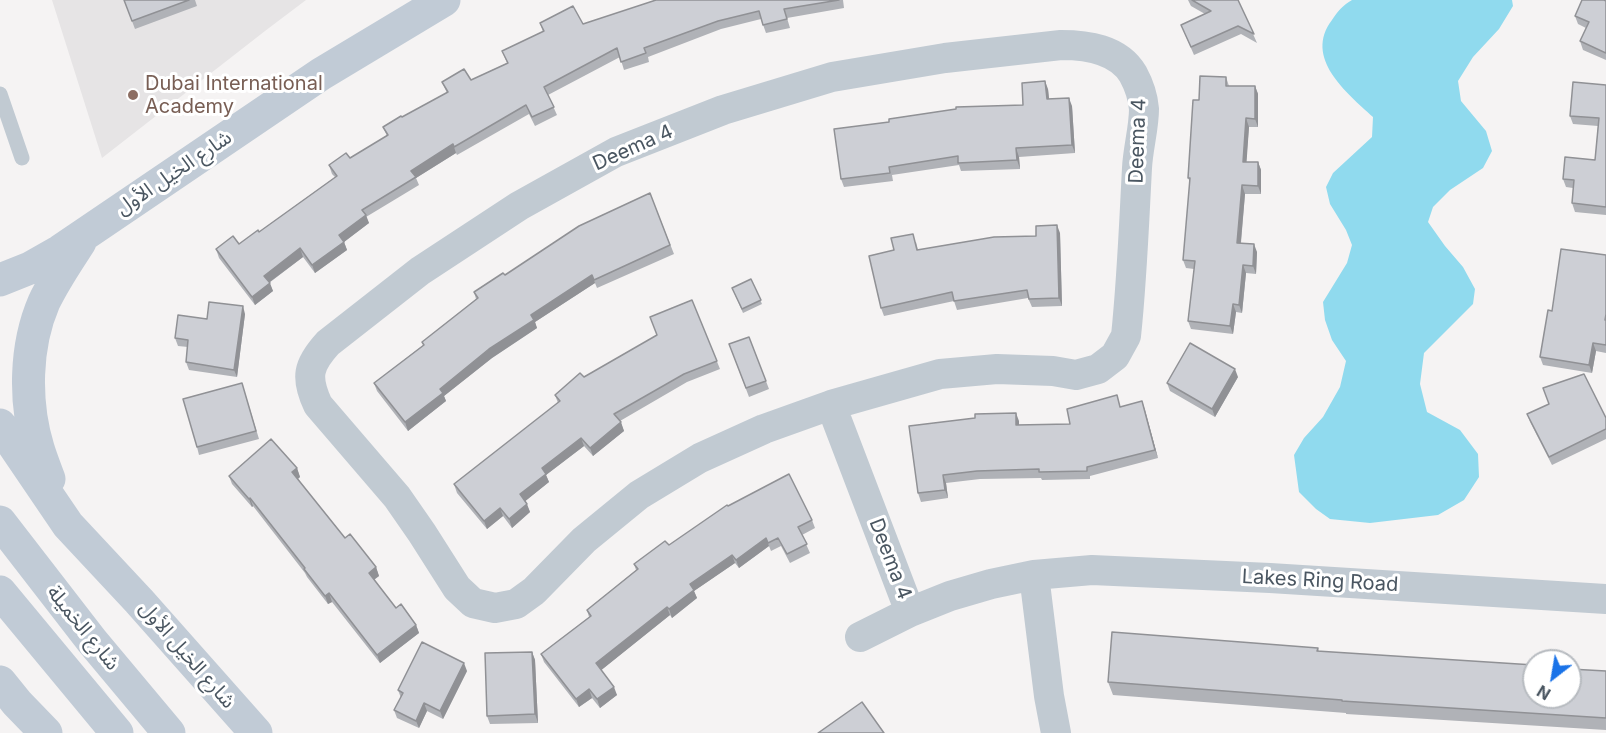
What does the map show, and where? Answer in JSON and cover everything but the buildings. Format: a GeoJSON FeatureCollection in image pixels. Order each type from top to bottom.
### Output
{"type":"FeatureCollection","features":[{"type":"Feature","properties":{"kind":"main road","name":"شارع الخيل الأول"},"geometry":{"type":"LineString","coordinates":[[0,280],[50,257],[321,74],[444,0]]}},
{"type":"Feature","properties":{"kind":"main road"},"geometry":{"type":"LineString","coordinates":[[68,525],[38,448],[29,410],[29,370],[35,330],[44,304],[59,273],[88,231]]}},
{"type":"Feature","properties":{"kind":"main road"},"geometry":{"type":"LineString","coordinates":[[0,426],[68,525]]}},
{"type":"Feature","properties":{"kind":"main road","name":"شارع الخيل الأول"},"geometry":{"type":"LineString","coordinates":[[68,525],[256,733]]}},
{"type":"Feature","properties":{"kind":"main road","name":"شارع الخميلة"},"geometry":{"type":"LineString","coordinates":[[6,530],[92,641],[169,733]]}},
{"type":"Feature","properties":{"kind":"main road","name":"شارع الخميلة"},"geometry":{"type":"LineString","coordinates":[[0,592],[117,733]]}},
{"type":"Feature","properties":{"kind":"main road"},"geometry":{"type":"LineString","coordinates":[[0,682],[46,733]]}},
{"type":"Feature","properties":{"kind":"street","name":"Deema 4"},"geometry":{"type":"LineString","coordinates":[[1061,45],[1083,45],[1104,50],[1120,61],[1132,72],[1140,90],[1144,109],[1138,161],[1126,336],[1115,356],[1098,369],[1076,375],[1053,371],[997,369],[940,374],[831,405],[764,429],[700,458],[639,495],[584,540],[534,591],[516,604],[495,608],[473,603],[457,588],[397,497],[318,405],[311,390],[310,373],[315,357],[328,343],[420,271],[519,206],[616,152],[723,110],[832,77],[945,58],[1061,45]]}},
{"type":"Feature","properties":{"kind":"street","name":"Deema 4"},"geometry":{"type":"LineString","coordinates":[[831,405],[909,612]]}},
{"type":"Feature","properties":{"kind":"street","name":"Lakes Ring Road"},"geometry":{"type":"LineString","coordinates":[[860,637],[909,612],[991,584],[1034,575],[1092,570],[1270,578],[1606,599]]}},
{"type":"Feature","properties":{"kind":"street"},"geometry":{"type":"LineString","coordinates":[[1034,575],[1049,696],[1056,733]]}},
{"type":"Feature","properties":{"kind":"lane"},"geometry":{"type":"LineString","coordinates":[[0,94],[22,158]]}},
{"type":"Feature","properties":{"kind":"shaded area","name":"Dubai International Academy"},"geometry":{"type":"Polygon","coordinates":[[[52,0],[306,0],[102,158],[52,0]]]}},
{"type":"Feature","properties":{"kind":"water"},"geometry":{"type":"Polygon","coordinates":[[[1352,0],[1512,0],[1513,6],[1499,29],[1473,57],[1458,81],[1461,101],[1486,131],[1492,151],[1483,168],[1450,190],[1433,207],[1428,222],[1463,267],[1475,289],[1473,304],[1424,353],[1420,384],[1427,412],[1460,430],[1478,454],[1479,477],[1464,500],[1438,515],[1370,523],[1330,519],[1316,509],[1299,492],[1294,455],[1304,438],[1323,417],[1340,387],[1346,361],[1332,340],[1325,320],[1323,302],[1347,263],[1352,245],[1346,230],[1330,204],[1326,187],[1333,173],[1372,137],[1373,117],[1332,74],[1325,61],[1323,48],[1324,34],[1332,20],[1341,8],[1352,0]]]}},
{"type":"Feature","properties":{"kind":"place","name":"Dubai International Academy"},"geometry":{"type":"Point","coordinates":[133,95]}}]}
